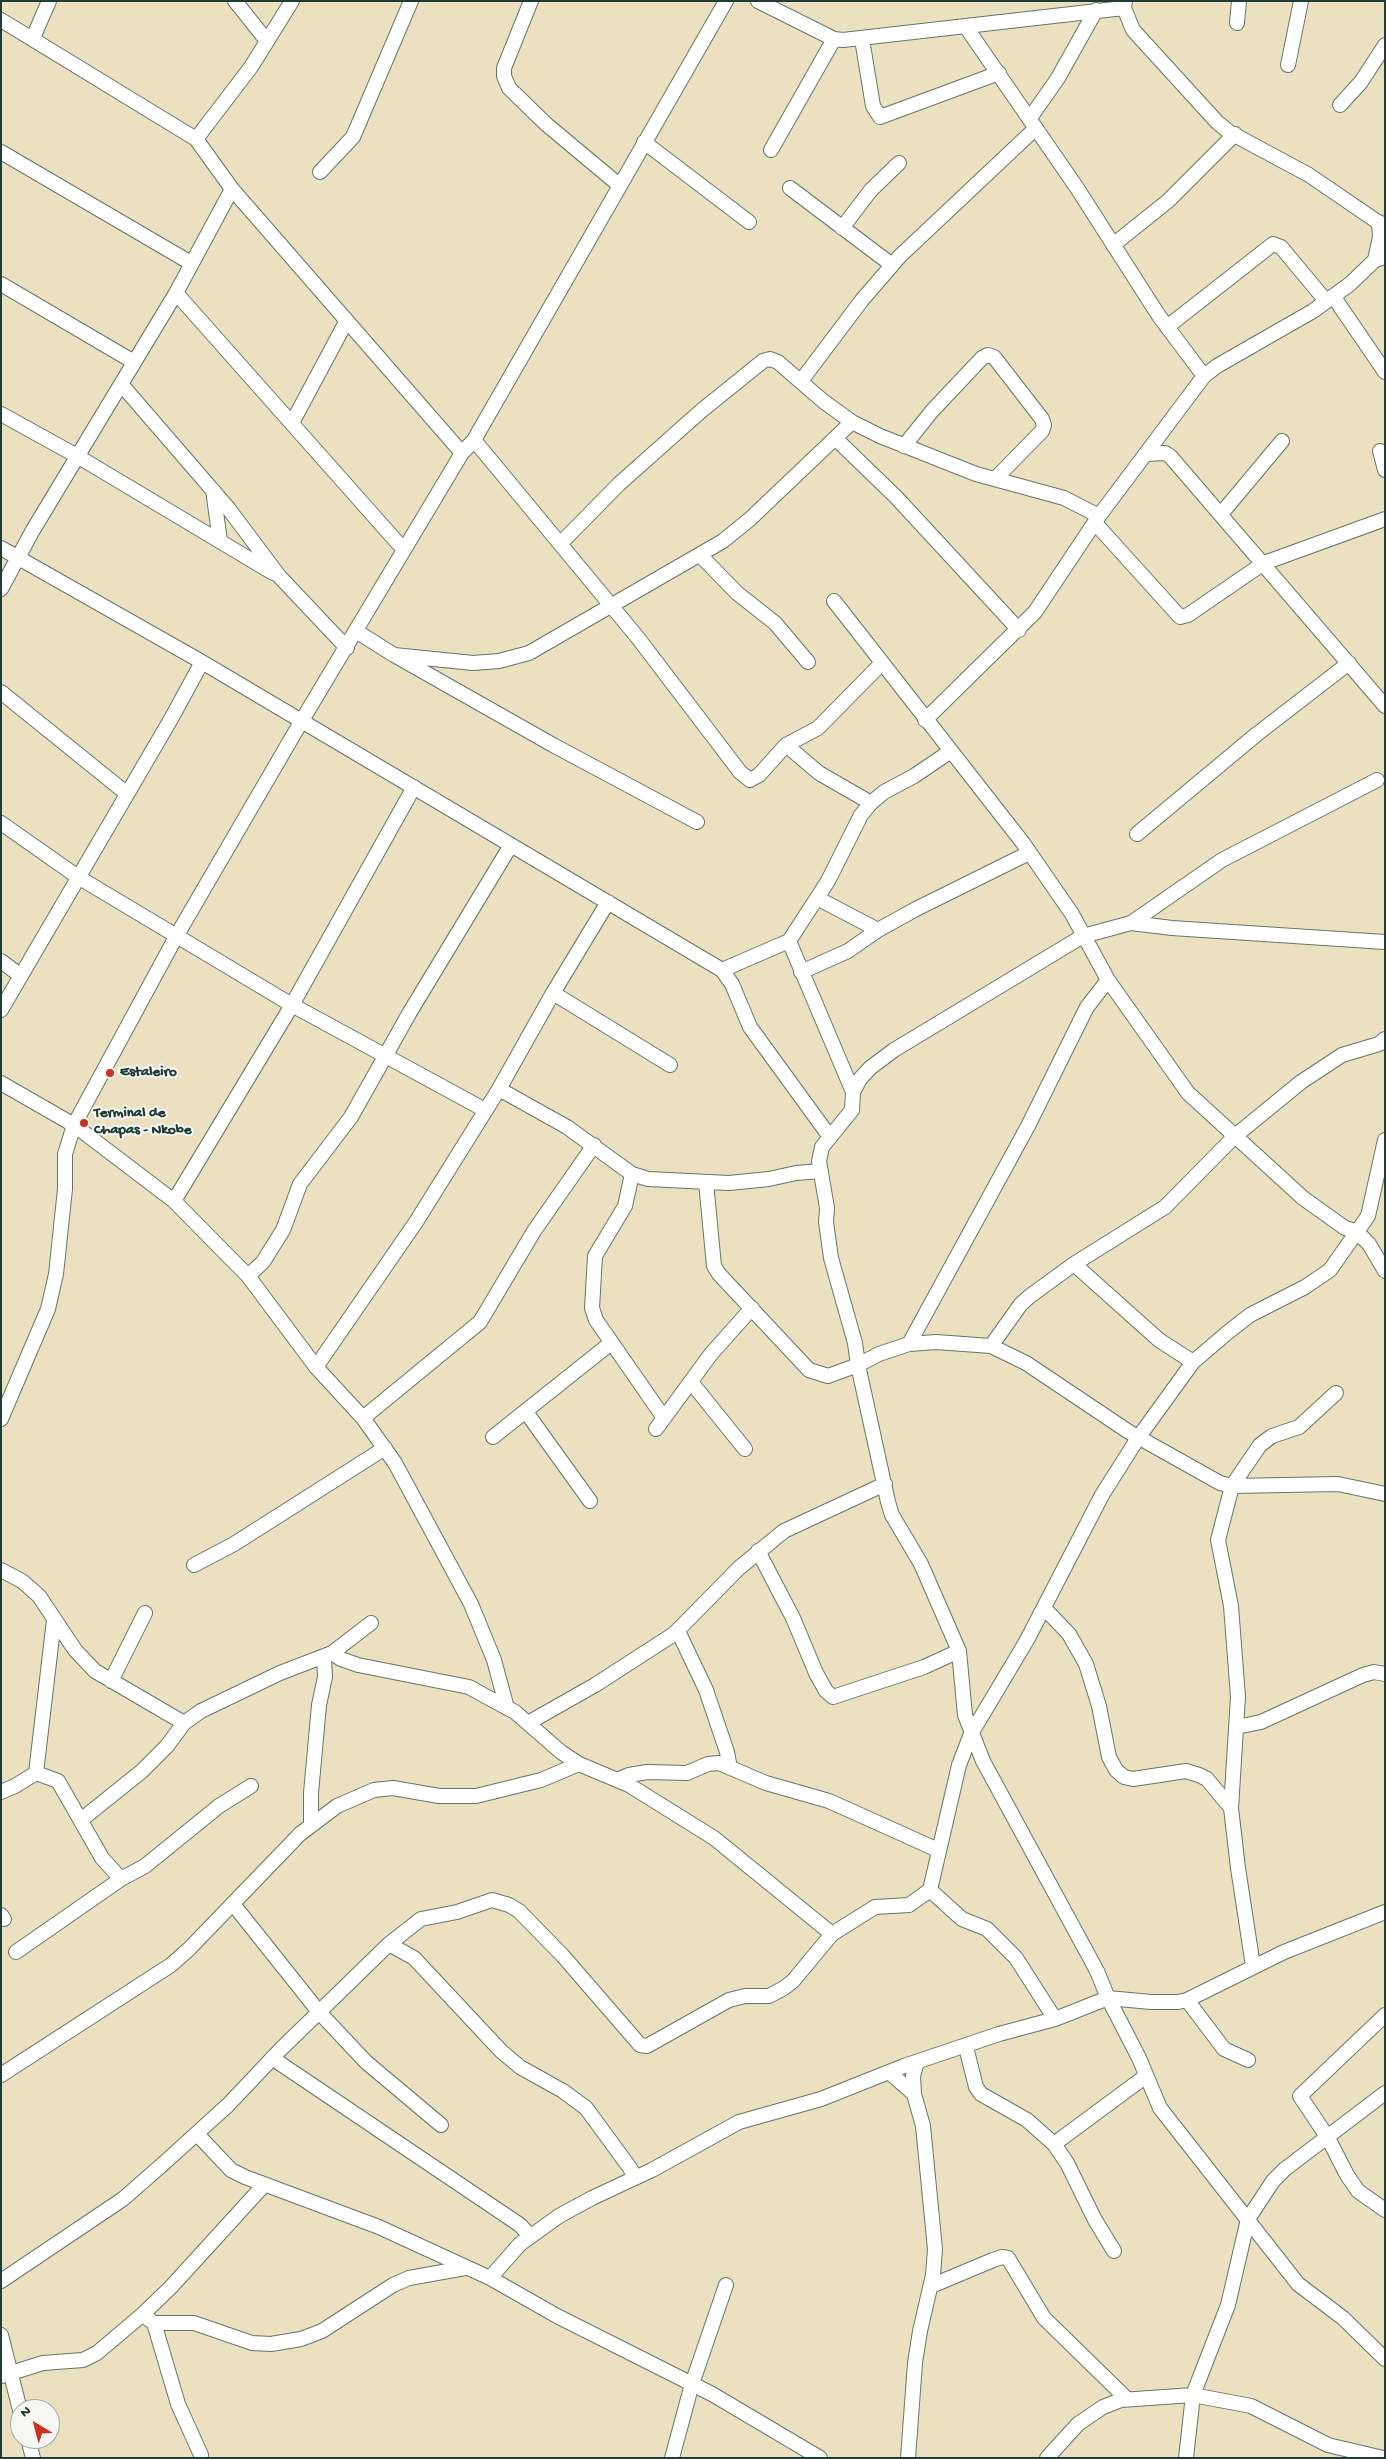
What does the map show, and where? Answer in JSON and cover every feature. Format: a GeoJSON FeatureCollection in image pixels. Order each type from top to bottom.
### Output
{"type":"FeatureCollection","features":[{"type":"Feature","properties":{"kind":"street"},"geometry":{"type":"LineString","coordinates":[[32,38],[49,1]]}},
{"type":"Feature","properties":{"kind":"street"},"geometry":{"type":"LineString","coordinates":[[235,1],[267,41]]}},
{"type":"Feature","properties":{"kind":"street"},"geometry":{"type":"LineString","coordinates":[[196,139],[251,67],[292,1]]}},
{"type":"Feature","properties":{"kind":"street"},"geometry":{"type":"LineString","coordinates":[[531,1],[504,68],[504,76],[509,88],[546,124],[619,185]]}},
{"type":"Feature","properties":{"kind":"street"},"geometry":{"type":"LineString","coordinates":[[1,1419],[30,1354],[50,1301],[58,1265],[65,1189],[65,1154],[74,1125],[177,935],[404,550],[462,454],[474,440],[726,1]]}},
{"type":"Feature","properties":{"kind":"street"},"geometry":{"type":"LineString","coordinates":[[758,1],[834,39],[862,39],[966,27],[1096,10],[1124,4],[1133,30],[1217,122],[1309,175],[1382,224],[1380,259],[1329,298],[1204,376],[1097,519],[1035,612],[1019,630],[925,720]]}},
{"type":"Feature","properties":{"kind":"street"},"geometry":{"type":"LineString","coordinates":[[1237,23],[1239,1]]}},
{"type":"Feature","properties":{"kind":"street"},"geometry":{"type":"LineString","coordinates":[[1288,65],[1301,1]]}},
{"type":"Feature","properties":{"kind":"street"},"geometry":{"type":"LineString","coordinates":[[320,172],[353,136],[408,2]]}},
{"type":"Feature","properties":{"kind":"street"},"geometry":{"type":"LineString","coordinates":[[801,381],[831,339],[892,265],[1033,123],[1096,10]]}},
{"type":"Feature","properties":{"kind":"street"},"geometry":{"type":"LineString","coordinates":[[1,20],[196,139],[232,188],[462,454]]}},
{"type":"Feature","properties":{"kind":"street"},"geometry":{"type":"LineString","coordinates":[[966,27],[1033,123],[1167,327],[1204,376]]}},
{"type":"Feature","properties":{"kind":"street"},"geometry":{"type":"LineString","coordinates":[[771,150],[834,39]]}},
{"type":"Feature","properties":{"kind":"street"},"geometry":{"type":"LineString","coordinates":[[862,39],[873,106],[875,112],[880,117],[998,73]]}},
{"type":"Feature","properties":{"kind":"street"},"geometry":{"type":"LineString","coordinates":[[1340,105],[1360,82],[1385,45]]}},
{"type":"Feature","properties":{"kind":"street"},"geometry":{"type":"LineString","coordinates":[[1112,245],[1174,195],[1235,134]]}},
{"type":"Feature","properties":{"kind":"street"},"geometry":{"type":"LineString","coordinates":[[644,142],[749,222]]}},
{"type":"Feature","properties":{"kind":"street"},"geometry":{"type":"LineString","coordinates":[[1,152],[191,263]]}},
{"type":"Feature","properties":{"kind":"street"},"geometry":{"type":"LineString","coordinates":[[842,228],[871,190],[899,163]]}},
{"type":"Feature","properties":{"kind":"street"},"geometry":{"type":"LineString","coordinates":[[1,589],[77,456],[176,293],[232,188]]}},
{"type":"Feature","properties":{"kind":"street"},"geometry":{"type":"LineString","coordinates":[[790,188],[892,265]]}},
{"type":"Feature","properties":{"kind":"street"},"geometry":{"type":"LineString","coordinates":[[1167,327],[1273,244],[1282,247],[1329,298],[1385,372]]}},
{"type":"Feature","properties":{"kind":"street"},"geometry":{"type":"LineString","coordinates":[[1,284],[134,362]]}},
{"type":"Feature","properties":{"kind":"street"},"geometry":{"type":"LineString","coordinates":[[176,293],[404,550]]}},
{"type":"Feature","properties":{"kind":"street"},"geometry":{"type":"LineString","coordinates":[[292,423],[346,322]]}},
{"type":"Feature","properties":{"kind":"street"},"geometry":{"type":"LineString","coordinates":[[904,446],[932,411],[982,358],[988,355],[994,357],[1042,418],[1044,425],[1042,431],[995,480]]}},
{"type":"Feature","properties":{"kind":"street"},"geometry":{"type":"LineString","coordinates":[[560,544],[619,484],[701,411],[763,361],[770,359],[778,362],[823,401],[852,422],[904,446],[976,474],[1064,498],[1097,519],[1180,617],[1188,615],[1264,563],[1385,520]]}},
{"type":"Feature","properties":{"kind":"street"},"geometry":{"type":"LineString","coordinates":[[120,384],[213,490],[278,576],[347,648]]}},
{"type":"Feature","properties":{"kind":"street"},"geometry":{"type":"LineString","coordinates":[[1,414],[77,456],[278,576]]}},
{"type":"Feature","properties":{"kind":"street"},"geometry":{"type":"LineString","coordinates":[[394,655],[473,663],[515,658],[529,653],[580,622],[610,607],[700,555],[750,519],[852,422]]}},
{"type":"Feature","properties":{"kind":"street"},"geometry":{"type":"LineString","coordinates":[[836,439],[908,510],[1019,630]]}},
{"type":"Feature","properties":{"kind":"street"},"geometry":{"type":"LineString","coordinates":[[474,440],[750,780],[754,779],[786,745],[818,728],[882,663]]}},
{"type":"Feature","properties":{"kind":"street"},"geometry":{"type":"LineString","coordinates":[[1221,514],[1282,442]]}},
{"type":"Feature","properties":{"kind":"street"},"geometry":{"type":"LineString","coordinates":[[1380,451],[1385,470]]}},
{"type":"Feature","properties":{"kind":"street"},"geometry":{"type":"LineString","coordinates":[[1147,454],[1166,453],[1170,456],[1349,663],[1378,690],[1385,706]]}},
{"type":"Feature","properties":{"kind":"street"},"geometry":{"type":"LineString","coordinates":[[213,490],[220,541]]}},
{"type":"Feature","properties":{"kind":"street"},"geometry":{"type":"LineString","coordinates":[[1,548],[202,662],[722,970],[732,984],[750,1027],[830,1137]]}},
{"type":"Feature","properties":{"kind":"street"},"geometry":{"type":"LineString","coordinates":[[700,555],[737,593],[775,623],[808,662]]}},
{"type":"Feature","properties":{"kind":"street"},"geometry":{"type":"LineString","coordinates":[[834,601],[1029,853],[1072,914],[1082,936],[1108,980],[1188,1093],[1246,1148],[1303,1198],[1345,1228],[1356,1231],[1368,1244],[1385,1271]]}},
{"type":"Feature","properties":{"kind":"street"},"geometry":{"type":"LineString","coordinates":[[356,631],[394,655],[553,745],[697,822]]}},
{"type":"Feature","properties":{"kind":"street"},"geometry":{"type":"LineString","coordinates":[[1,1010],[202,662]]}},
{"type":"Feature","properties":{"kind":"street"},"geometry":{"type":"LineString","coordinates":[[1137,834],[1257,734],[1349,663]]}},
{"type":"Feature","properties":{"kind":"street"},"geometry":{"type":"LineString","coordinates":[[1,692],[126,793]]}},
{"type":"Feature","properties":{"kind":"street"},"geometry":{"type":"LineString","coordinates":[[786,745],[819,773],[871,803]]}},
{"type":"Feature","properties":{"kind":"street"},"geometry":{"type":"LineString","coordinates":[[722,970],[790,941],[828,881],[861,815],[871,803],[884,792],[914,776],[951,751]]}},
{"type":"Feature","properties":{"kind":"street"},"geometry":{"type":"LineString","coordinates":[[1377,780],[1222,860],[1131,923],[1082,936],[894,1050],[860,1078],[853,1092],[852,1110],[822,1148],[818,1161],[821,1171],[831,1258],[855,1343],[858,1366],[892,1515],[921,1564],[959,1651],[965,1715],[971,1734],[998,1789],[1098,1971],[1108,1998],[1139,2058],[1160,2108],[1298,2284],[1343,2318],[1385,2359]]}},
{"type":"Feature","properties":{"kind":"street"},"geometry":{"type":"LineString","coordinates":[[174,1201],[292,1005],[414,787]]}},
{"type":"Feature","properties":{"kind":"street"},"geometry":{"type":"LineString","coordinates":[[1,823],[78,877],[292,1005],[485,1110]]}},
{"type":"Feature","properties":{"kind":"street"},"geometry":{"type":"LineString","coordinates":[[248,1276],[263,1262],[286,1224],[300,1184],[351,1117],[387,1056],[410,1012],[511,845]]}},
{"type":"Feature","properties":{"kind":"street"},"geometry":{"type":"LineString","coordinates":[[801,972],[848,951],[878,930],[1029,853]]}},
{"type":"Feature","properties":{"kind":"street"},"geometry":{"type":"LineString","coordinates":[[817,898],[878,930]]}},
{"type":"Feature","properties":{"kind":"street"},"geometry":{"type":"LineString","coordinates":[[316,1368],[416,1222],[499,1089],[553,993],[608,902]]}},
{"type":"Feature","properties":{"kind":"street"},"geometry":{"type":"LineString","coordinates":[[1131,923],[1172,928],[1385,942]]}},
{"type":"Feature","properties":{"kind":"street"},"geometry":{"type":"LineString","coordinates":[[790,941],[801,972],[853,1092]]}},
{"type":"Feature","properties":{"kind":"street"},"geometry":{"type":"LineString","coordinates":[[1,961],[21,976]]}},
{"type":"Feature","properties":{"kind":"street"},"geometry":{"type":"LineString","coordinates":[[910,1344],[1028,1126],[1087,1007],[1108,980]]}},
{"type":"Feature","properties":{"kind":"street"},"geometry":{"type":"LineString","coordinates":[[553,993],[670,1065]]}},
{"type":"Feature","properties":{"kind":"street"},"geometry":{"type":"LineString","coordinates":[[991,1346],[1021,1304],[1074,1264],[1165,1207],[1235,1136],[1321,1067],[1349,1052],[1383,1043]]}},
{"type":"Feature","properties":{"kind":"street"},"geometry":{"type":"LineString","coordinates":[[1,1083],[74,1125],[174,1201],[248,1276],[316,1368],[364,1418],[385,1448],[471,1604],[494,1660],[507,1708]]}},
{"type":"Feature","properties":{"kind":"street"},"geometry":{"type":"LineString","coordinates":[[499,1089],[567,1127],[632,1174],[648,1178],[706,1182],[769,1180],[796,1173],[821,1171]]}},
{"type":"Feature","properties":{"kind":"street"},"geometry":{"type":"LineString","coordinates":[[1368,1216],[1385,1140]]}},
{"type":"Feature","properties":{"kind":"street"},"geometry":{"type":"LineString","coordinates":[[364,1418],[480,1322],[534,1231],[594,1145]]}},
{"type":"Feature","properties":{"kind":"street"},"geometry":{"type":"LineString","coordinates":[[632,1174],[630,1191],[625,1206],[595,1256],[592,1308],[596,1320],[611,1343],[664,1418]]}},
{"type":"Feature","properties":{"kind":"street"},"geometry":{"type":"LineString","coordinates":[[706,1182],[714,1266],[718,1274],[809,1370],[828,1376],[858,1366],[879,1354],[910,1344],[936,1342],[991,1346],[1034,1367],[1138,1438],[1215,1480],[1232,1486],[1338,1484],[1385,1494]]}},
{"type":"Feature","properties":{"kind":"street"},"geometry":{"type":"LineString","coordinates":[[1,2281],[123,2199],[228,2105],[272,2058],[389,1944],[421,1919],[468,1909],[492,1900],[509,1904],[519,1911],[563,1956],[640,2045],[647,2046],[729,2000],[745,1996],[769,1996],[784,1988],[792,1982],[832,1934],[875,1907],[909,1905],[930,1890],[938,1850],[960,1766],[971,1734],[1044,1608],[1102,1495],[1138,1438],[1193,1362],[1250,1315],[1305,1287],[1330,1270],[1356,1231],[1368,1216],[1385,1201]]}},
{"type":"Feature","properties":{"kind":"street"},"geometry":{"type":"LineString","coordinates":[[1074,1264],[1159,1340],[1193,1362]]}},
{"type":"Feature","properties":{"kind":"street"},"geometry":{"type":"LineString","coordinates":[[656,1429],[711,1354],[752,1308]]}},
{"type":"Feature","properties":{"kind":"street"},"geometry":{"type":"LineString","coordinates":[[493,1437],[611,1343]]}},
{"type":"Feature","properties":{"kind":"street"},"geometry":{"type":"LineString","coordinates":[[855,1343],[879,1354]]}},
{"type":"Feature","properties":{"kind":"street"},"geometry":{"type":"LineString","coordinates":[[691,1382],[746,1449]]}},
{"type":"Feature","properties":{"kind":"street"},"geometry":{"type":"LineString","coordinates":[[1253,1966],[1231,1808],[1238,1697],[1233,1629],[1218,1540],[1232,1486],[1264,1440],[1299,1427],[1336,1392]]}},
{"type":"Feature","properties":{"kind":"street"},"geometry":{"type":"LineString","coordinates":[[526,1412],[590,1501]]}},
{"type":"Feature","properties":{"kind":"street"},"geometry":{"type":"LineString","coordinates":[[194,1565],[234,1544],[385,1448]]}},
{"type":"Feature","properties":{"kind":"street"},"geometry":{"type":"LineString","coordinates":[[528,1723],[625,1667],[678,1630],[758,1551],[784,1532],[885,1484]]}},
{"type":"Feature","properties":{"kind":"street"},"geometry":{"type":"LineString","coordinates":[[758,1551],[793,1618],[816,1673],[826,1691],[833,1697],[924,1667],[959,1651]]}},
{"type":"Feature","properties":{"kind":"street"},"geometry":{"type":"LineString","coordinates":[[1,1570],[22,1580],[39,1596],[83,1660],[94,1671],[184,1723]]}},
{"type":"Feature","properties":{"kind":"street"},"geometry":{"type":"LineString","coordinates":[[1044,1608],[1069,1634],[1086,1664],[1099,1706],[1109,1756],[1116,1770],[1124,1777],[1133,1779],[1186,1771],[1199,1775],[1208,1779],[1231,1808]]}},
{"type":"Feature","properties":{"kind":"street"},"geometry":{"type":"LineString","coordinates":[[111,1680],[145,1613]]}},
{"type":"Feature","properties":{"kind":"street"},"geometry":{"type":"LineString","coordinates":[[36,1773],[49,1649],[54,1620]]}},
{"type":"Feature","properties":{"kind":"street"},"geometry":{"type":"LineString","coordinates":[[81,1820],[142,1771],[167,1746],[184,1723],[201,1711],[280,1673],[328,1655],[371,1623]]}},
{"type":"Feature","properties":{"kind":"street"},"geometry":{"type":"LineString","coordinates":[[678,1630],[706,1690],[728,1752],[730,1768]]}},
{"type":"Feature","properties":{"kind":"street"},"geometry":{"type":"LineString","coordinates":[[328,1655],[358,1665],[469,1687],[507,1708],[528,1723],[561,1752],[579,1764],[617,1780],[654,1800],[714,1838],[832,1934]]}},
{"type":"Feature","properties":{"kind":"street"},"geometry":{"type":"LineString","coordinates":[[311,1824],[310,1793],[319,1704],[328,1655]]}},
{"type":"Feature","properties":{"kind":"street"},"geometry":{"type":"LineString","coordinates":[[1237,1727],[1261,1722],[1363,1675],[1374,1672],[1385,1674]]}},
{"type":"Feature","properties":{"kind":"street"},"geometry":{"type":"LineString","coordinates":[[617,1780],[629,1775],[647,1772],[687,1773],[708,1764],[719,1763],[766,1783],[829,1801],[938,1850]]}},
{"type":"Feature","properties":{"kind":"street"},"geometry":{"type":"LineString","coordinates":[[1,2075],[170,1965],[311,1824],[337,1806],[374,1790],[393,1788],[439,1796],[476,1796],[541,1780],[579,1764]]}},
{"type":"Feature","properties":{"kind":"street"},"geometry":{"type":"LineString","coordinates":[[1,1792],[36,1773]]}},
{"type":"Feature","properties":{"kind":"street"},"geometry":{"type":"LineString","coordinates":[[36,1773],[58,1781],[102,1858],[120,1879]]}},
{"type":"Feature","properties":{"kind":"street"},"geometry":{"type":"LineString","coordinates":[[16,1952],[120,1879],[145,1866],[219,1806],[251,1786]]}},
{"type":"Feature","properties":{"kind":"street"},"geometry":{"type":"LineString","coordinates":[[930,1890],[962,1920],[987,1929],[1016,1958],[1055,2018]]}},
{"type":"Feature","properties":{"kind":"street"},"geometry":{"type":"LineString","coordinates":[[233,1904],[319,2012],[366,2062],[441,2125]]}},
{"type":"Feature","properties":{"kind":"street"},"geometry":{"type":"LineString","coordinates":[[490,2278],[511,2252],[530,2236],[592,2198],[635,2178],[739,2122],[821,2099],[917,2062],[966,2047],[999,2034],[1055,2018],[1108,1998],[1161,2003],[1187,2000],[1253,1966],[1385,1912]]}},
{"type":"Feature","properties":{"kind":"street"},"geometry":{"type":"LineString","coordinates":[[389,1944],[414,1958],[501,2051],[520,2067],[563,2091],[586,2108],[630,2168],[635,2178]]}},
{"type":"Feature","properties":{"kind":"street"},"geometry":{"type":"LineString","coordinates":[[1187,2000],[1224,2049],[1248,2060]]}},
{"type":"Feature","properties":{"kind":"street"},"geometry":{"type":"LineString","coordinates":[[1385,2015],[1352,2049],[1301,2094],[1358,2191],[1385,2210]]}},
{"type":"Feature","properties":{"kind":"street"},"geometry":{"type":"LineString","coordinates":[[966,2047],[976,2087],[981,2094],[1027,2120],[1054,2144],[1067,2162],[1095,2220],[1114,2251]]}},
{"type":"Feature","properties":{"kind":"street"},"geometry":{"type":"LineString","coordinates":[[272,2058],[513,2220],[530,2236]]}},
{"type":"Feature","properties":{"kind":"street"},"geometry":{"type":"LineString","coordinates":[[908,2458],[915,2363],[920,2331],[931,2286],[935,2248],[933,2211],[923,2126],[914,2094],[913,2076],[917,2062]]}},
{"type":"Feature","properties":{"kind":"street"},"geometry":{"type":"LineString","coordinates":[[890,2073],[914,2094]]}},
{"type":"Feature","properties":{"kind":"street"},"geometry":{"type":"LineString","coordinates":[[1054,2144],[1146,2076]]}},
{"type":"Feature","properties":{"kind":"street"},"geometry":{"type":"LineString","coordinates":[[1186,2458],[1193,2395],[1228,2305],[1248,2219],[1273,2181],[1385,2093]]}},
{"type":"Feature","properties":{"kind":"street"},"geometry":{"type":"LineString","coordinates":[[197,2134],[231,2170],[264,2185],[379,2227],[490,2278],[557,2316],[692,2384],[820,2458]]}},
{"type":"Feature","properties":{"kind":"street"},"geometry":{"type":"LineString","coordinates":[[6,2374],[43,2363],[90,2358],[149,2319],[193,2264],[264,2185]]}},
{"type":"Feature","properties":{"kind":"street"},"geometry":{"type":"LineString","coordinates":[[931,2286],[993,2260],[1002,2257],[1008,2258],[1044,2318],[1127,2399]]}},
{"type":"Feature","properties":{"kind":"street"},"geometry":{"type":"LineString","coordinates":[[149,2319],[194,2323],[252,2344],[271,2344],[301,2339],[322,2331],[393,2284],[409,2278],[465,2268]]}},
{"type":"Feature","properties":{"kind":"street"},"geometry":{"type":"LineString","coordinates":[[672,2458],[692,2384],[726,2285]]}},
{"type":"Feature","properties":{"kind":"street"},"geometry":{"type":"LineString","coordinates":[[149,2319],[178,2404],[201,2455]]}},
{"type":"Feature","properties":{"kind":"street"},"geometry":{"type":"LineString","coordinates":[[1,2335],[6,2374],[16,2399]]}},
{"type":"Feature","properties":{"kind":"street"},"geometry":{"type":"LineString","coordinates":[[1047,2458],[1078,2424],[1103,2407],[1127,2399],[1193,2395],[1251,2406],[1328,2445],[1382,2458]]}},
{"type":"Feature","properties":{"kind":"place","name":"Estaleiro"},"geometry":{"type":"Point","coordinates":[110,1073]}},
{"type":"Feature","properties":{"kind":"place","name":"Terminal de Chapas - Nkobe"},"geometry":{"type":"Point","coordinates":[84,1123]}}]}
